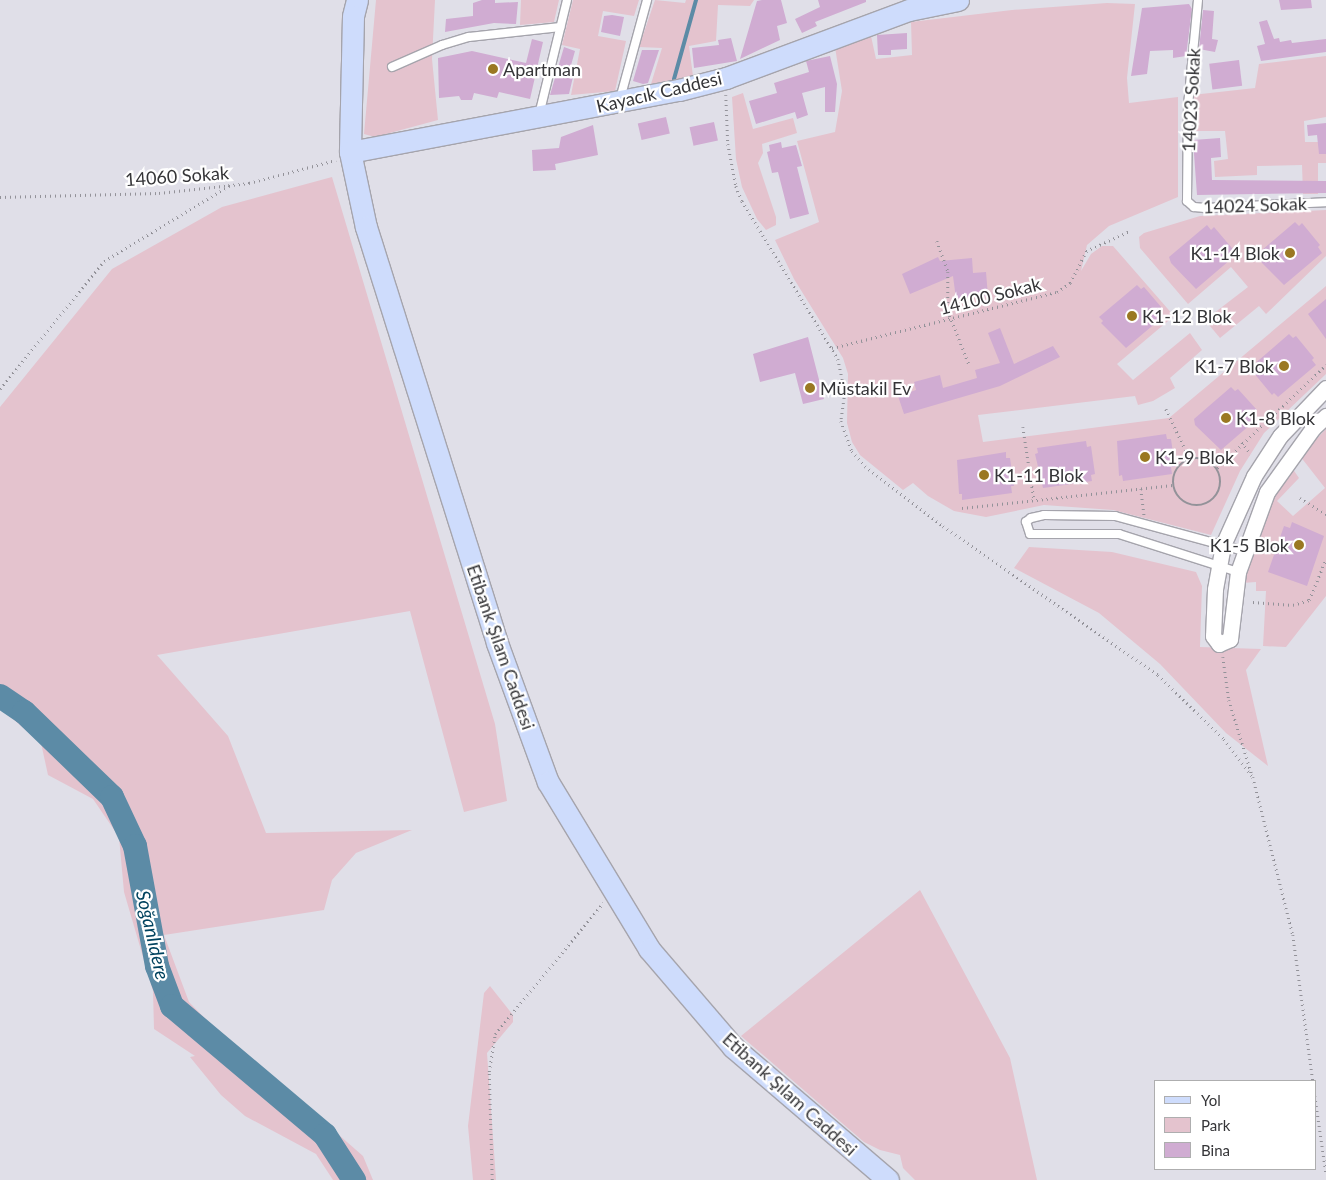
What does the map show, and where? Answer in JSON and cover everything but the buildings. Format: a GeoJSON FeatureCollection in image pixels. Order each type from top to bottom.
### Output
{"type":"FeatureCollection","features":[{"type":"Feature","properties":{"kind":"street","name":"Etibank Şılam Caddesi"},"geometry":{"type":"LineString","coordinates":[[357,0],[353,16],[350,152],[366,227],[497,643],[548,782],[649,949],[733,1047],[888,1180]]}},
{"type":"Feature","properties":{"kind":"street"},"geometry":{"type":"LineString","coordinates":[[908,5],[933,0]]}},
{"type":"Feature","properties":{"kind":"street","name":"Kayacık Caddesi"},"geometry":{"type":"LineString","coordinates":[[350,152],[618,103],[726,78],[908,5],[958,0]]}},
{"type":"Feature","properties":{"kind":"street"},"geometry":{"type":"LineString","coordinates":[[1326,388],[1280,436],[1254,476],[1223,545],[1219,566],[1213,636],[1222,645],[1230,640],[1238,572],[1244,551],[1267,492],[1313,428],[1326,416]]}},
{"type":"Feature","properties":{"kind":"lane"},"geometry":{"type":"LineString","coordinates":[[539,118],[567,0]]}},
{"type":"Feature","properties":{"kind":"lane"},"geometry":{"type":"LineString","coordinates":[[618,103],[647,0]]}},
{"type":"Feature","properties":{"kind":"lane","name":"14023 Sokak"},"geometry":{"type":"LineString","coordinates":[[1187,201],[1188,105],[1198,0]]}},
{"type":"Feature","properties":{"kind":"lane"},"geometry":{"type":"LineString","coordinates":[[392,67],[442,45],[469,37],[560,27]]}},
{"type":"Feature","properties":{"kind":"lane","name":"14024 Sokak"},"geometry":{"type":"LineString","coordinates":[[1187,201],[1194,207],[1205,208],[1326,202]]}},
{"type":"Feature","properties":{"kind":"lane"},"geometry":{"type":"LineString","coordinates":[[1238,572],[1119,534],[1034,534],[1028,532],[1026,525],[1030,518],[1061,514],[1115,516],[1244,551]]}},
{"type":"Feature","properties":{"kind":"path"},"geometry":{"type":"LineString","coordinates":[[726,78],[728,144],[742,201],[832,348],[844,373],[841,421],[845,439],[865,466],[943,526],[1158,675],[1224,740],[1253,777]]}},
{"type":"Feature","properties":{"kind":"path","name":"14060 Sokak"},"geometry":{"type":"LineString","coordinates":[[0,197],[159,193],[229,185],[328,162],[350,152]]}},
{"type":"Feature","properties":{"kind":"path"},"geometry":{"type":"LineString","coordinates":[[0,389],[104,261],[202,205],[229,185]]}},
{"type":"Feature","properties":{"kind":"path","name":"14100 Sokak"},"geometry":{"type":"LineString","coordinates":[[832,348],[951,319],[1065,288],[1086,251],[1096,244],[1130,231]]}},
{"type":"Feature","properties":{"kind":"path"},"geometry":{"type":"LineString","coordinates":[[937,241],[948,272],[947,298],[951,319],[970,364]]}},
{"type":"Feature","properties":{"kind":"path"},"geometry":{"type":"LineString","coordinates":[[1217,468],[1326,365]]}},
{"type":"Feature","properties":{"kind":"path"},"geometry":{"type":"LineString","coordinates":[[1166,409],[1190,459]]}},
{"type":"Feature","properties":{"kind":"path"},"geometry":{"type":"LineString","coordinates":[[1023,427],[1034,500]]}},
{"type":"Feature","properties":{"kind":"path"},"geometry":{"type":"LineString","coordinates":[[1190,459],[1205,459],[1217,468],[1220,490],[1204,505],[1196,506],[1181,500],[1173,485],[1177,469],[1190,459]]}},
{"type":"Feature","properties":{"kind":"path"},"geometry":{"type":"LineString","coordinates":[[962,508],[1173,485]]}},
{"type":"Feature","properties":{"kind":"path"},"geometry":{"type":"LineString","coordinates":[[1141,489],[1146,523]]}},
{"type":"Feature","properties":{"kind":"path"},"geometry":{"type":"LineString","coordinates":[[1300,498],[1326,514]]}},
{"type":"Feature","properties":{"kind":"path"},"geometry":{"type":"LineString","coordinates":[[1253,602],[1293,605],[1309,600],[1326,559]]}},
{"type":"Feature","properties":{"kind":"path"},"geometry":{"type":"LineString","coordinates":[[1222,645],[1229,700],[1253,777],[1294,935],[1313,1080]]}},
{"type":"Feature","properties":{"kind":"path"},"geometry":{"type":"LineString","coordinates":[[492,1180],[489,1072],[495,1034],[614,890]]}},
{"type":"Feature","properties":{"kind":"path"},"geometry":{"type":"LineString","coordinates":[[1316,1103],[1326,1172]]}},
{"type":"Feature","properties":{"kind":"green space"},"geometry":{"type":"Polygon","coordinates":[[[376,0],[435,0],[432,59],[438,120],[375,137],[364,134],[376,0]]]}},
{"type":"Feature","properties":{"kind":"green space"},"geometry":{"type":"Polygon","coordinates":[[[521,0],[559,0],[554,22],[520,25],[521,0]]]}},
{"type":"Feature","properties":{"kind":"green space"},"geometry":{"type":"Polygon","coordinates":[[[573,0],[639,0],[634,16],[603,11],[598,36],[626,41],[615,91],[571,95],[580,49],[562,45],[573,0]]]}},
{"type":"Feature","properties":{"kind":"green space"},"geometry":{"type":"Polygon","coordinates":[[[655,0],[685,3],[686,0],[754,0],[750,6],[718,5],[716,41],[689,46],[693,76],[651,84],[662,48],[639,47],[655,0]]]}},
{"type":"Feature","properties":{"kind":"green space"},"geometry":{"type":"Polygon","coordinates":[[[1107,3],[1135,4],[1127,78],[1129,103],[1178,97],[1178,197],[1109,226],[1087,245],[1081,271],[1091,254],[1102,246],[1113,246],[1174,316],[1117,364],[1133,380],[1190,333],[1202,350],[1170,378],[1175,388],[1153,401],[1138,405],[1135,396],[978,415],[983,442],[1169,418],[1326,286],[1326,374],[1264,433],[1240,471],[1211,535],[1113,510],[1044,505],[986,517],[954,511],[928,496],[913,483],[903,490],[860,455],[852,442],[847,423],[848,374],[843,358],[794,279],[775,240],[819,222],[797,141],[835,132],[842,91],[835,47],[871,36],[876,59],[912,55],[911,22],[1012,10],[1107,3]]]}},
{"type":"Feature","properties":{"kind":"green space"},"geometry":{"type":"Polygon","coordinates":[[[1326,56],[1326,117],[1304,121],[1305,142],[1326,142],[1326,163],[1318,163],[1318,194],[1303,194],[1302,165],[1257,166],[1257,175],[1215,177],[1214,161],[1228,159],[1225,131],[1192,131],[1192,95],[1255,88],[1259,64],[1326,56]]]}},
{"type":"Feature","properties":{"kind":"green space"},"geometry":{"type":"Polygon","coordinates":[[[743,93],[753,129],[793,118],[797,133],[762,144],[763,153],[758,163],[776,217],[776,225],[766,230],[757,219],[742,187],[736,159],[732,97],[743,93]]]}},
{"type":"Feature","properties":{"kind":"green space"},"geometry":{"type":"Polygon","coordinates":[[[332,177],[495,724],[507,801],[464,812],[410,611],[157,655],[228,736],[266,833],[412,830],[356,853],[332,880],[324,910],[164,935],[189,1002],[231,1045],[236,1045],[363,1156],[373,1180],[333,1180],[316,1154],[245,1116],[221,1095],[190,1057],[195,1056],[154,1029],[153,991],[124,892],[119,837],[93,799],[48,775],[41,743],[0,708],[0,407],[112,269],[222,207],[332,177]]]}},
{"type":"Feature","properties":{"kind":"green space"},"geometry":{"type":"Polygon","coordinates":[[[1326,210],[1326,256],[1266,314],[1259,306],[1220,338],[1205,320],[1248,287],[1231,267],[1188,304],[1140,248],[1139,237],[1144,233],[1200,216],[1326,210]]]}},
{"type":"Feature","properties":{"kind":"green space"},"geometry":{"type":"Polygon","coordinates":[[[1326,429],[1326,596],[1286,647],[1263,646],[1266,591],[1256,591],[1256,582],[1242,583],[1270,500],[1290,465],[1299,478],[1277,501],[1293,516],[1325,488],[1300,456],[1326,429]]]}},
{"type":"Feature","properties":{"kind":"green space"},"geometry":{"type":"Polygon","coordinates":[[[1029,547],[1112,552],[1196,572],[1202,586],[1200,647],[1261,649],[1246,670],[1268,766],[1226,733],[1160,664],[1099,613],[1014,568],[1029,547]]]}},
{"type":"Feature","properties":{"kind":"green space"},"geometry":{"type":"Polygon","coordinates":[[[920,890],[1010,1058],[1037,1180],[915,1180],[903,1168],[900,1155],[880,1150],[864,1142],[741,1036],[920,890]]]}},
{"type":"Feature","properties":{"kind":"green space"},"geometry":{"type":"Polygon","coordinates":[[[490,986],[513,1015],[513,1022],[487,1053],[496,1180],[473,1180],[468,1126],[484,993],[490,986]]]}},
{"type":"Feature","properties":{"kind":"waterway","name":"Soğanlıdere"},"geometry":{"type":"LineString","coordinates":[[674,79],[696,0]]}},
{"type":"Feature","properties":{"kind":"waterway","name":"Soğanlıdere"},"geometry":{"type":"LineString","coordinates":[[0,696],[24,712],[112,797],[135,846],[157,966],[172,1006],[325,1135],[354,1180]]}},
{"type":"Feature","properties":{"kind":"place","name":"Apartman"},"geometry":{"type":"Point","coordinates":[493,69]}},
{"type":"Feature","properties":{"kind":"place","name":"K1-14 Blok"},"geometry":{"type":"Point","coordinates":[1290,253]}},
{"type":"Feature","properties":{"kind":"place","name":"K1-12 Blok"},"geometry":{"type":"Point","coordinates":[1132,316]}},
{"type":"Feature","properties":{"kind":"place","name":"K1-7 Blok"},"geometry":{"type":"Point","coordinates":[1284,366]}},
{"type":"Feature","properties":{"kind":"place","name":"Müstakil Ev"},"geometry":{"type":"Point","coordinates":[810,388]}},
{"type":"Feature","properties":{"kind":"place","name":"K1-8 Blok"},"geometry":{"type":"Point","coordinates":[1226,418]}},
{"type":"Feature","properties":{"kind":"place","name":"K1-9 Blok"},"geometry":{"type":"Point","coordinates":[1145,457]}},
{"type":"Feature","properties":{"kind":"place","name":"K1-11 Blok"},"geometry":{"type":"Point","coordinates":[984,475]}},
{"type":"Feature","properties":{"kind":"place","name":"K1-5 Blok"},"geometry":{"type":"Point","coordinates":[1299,545]}}]}
